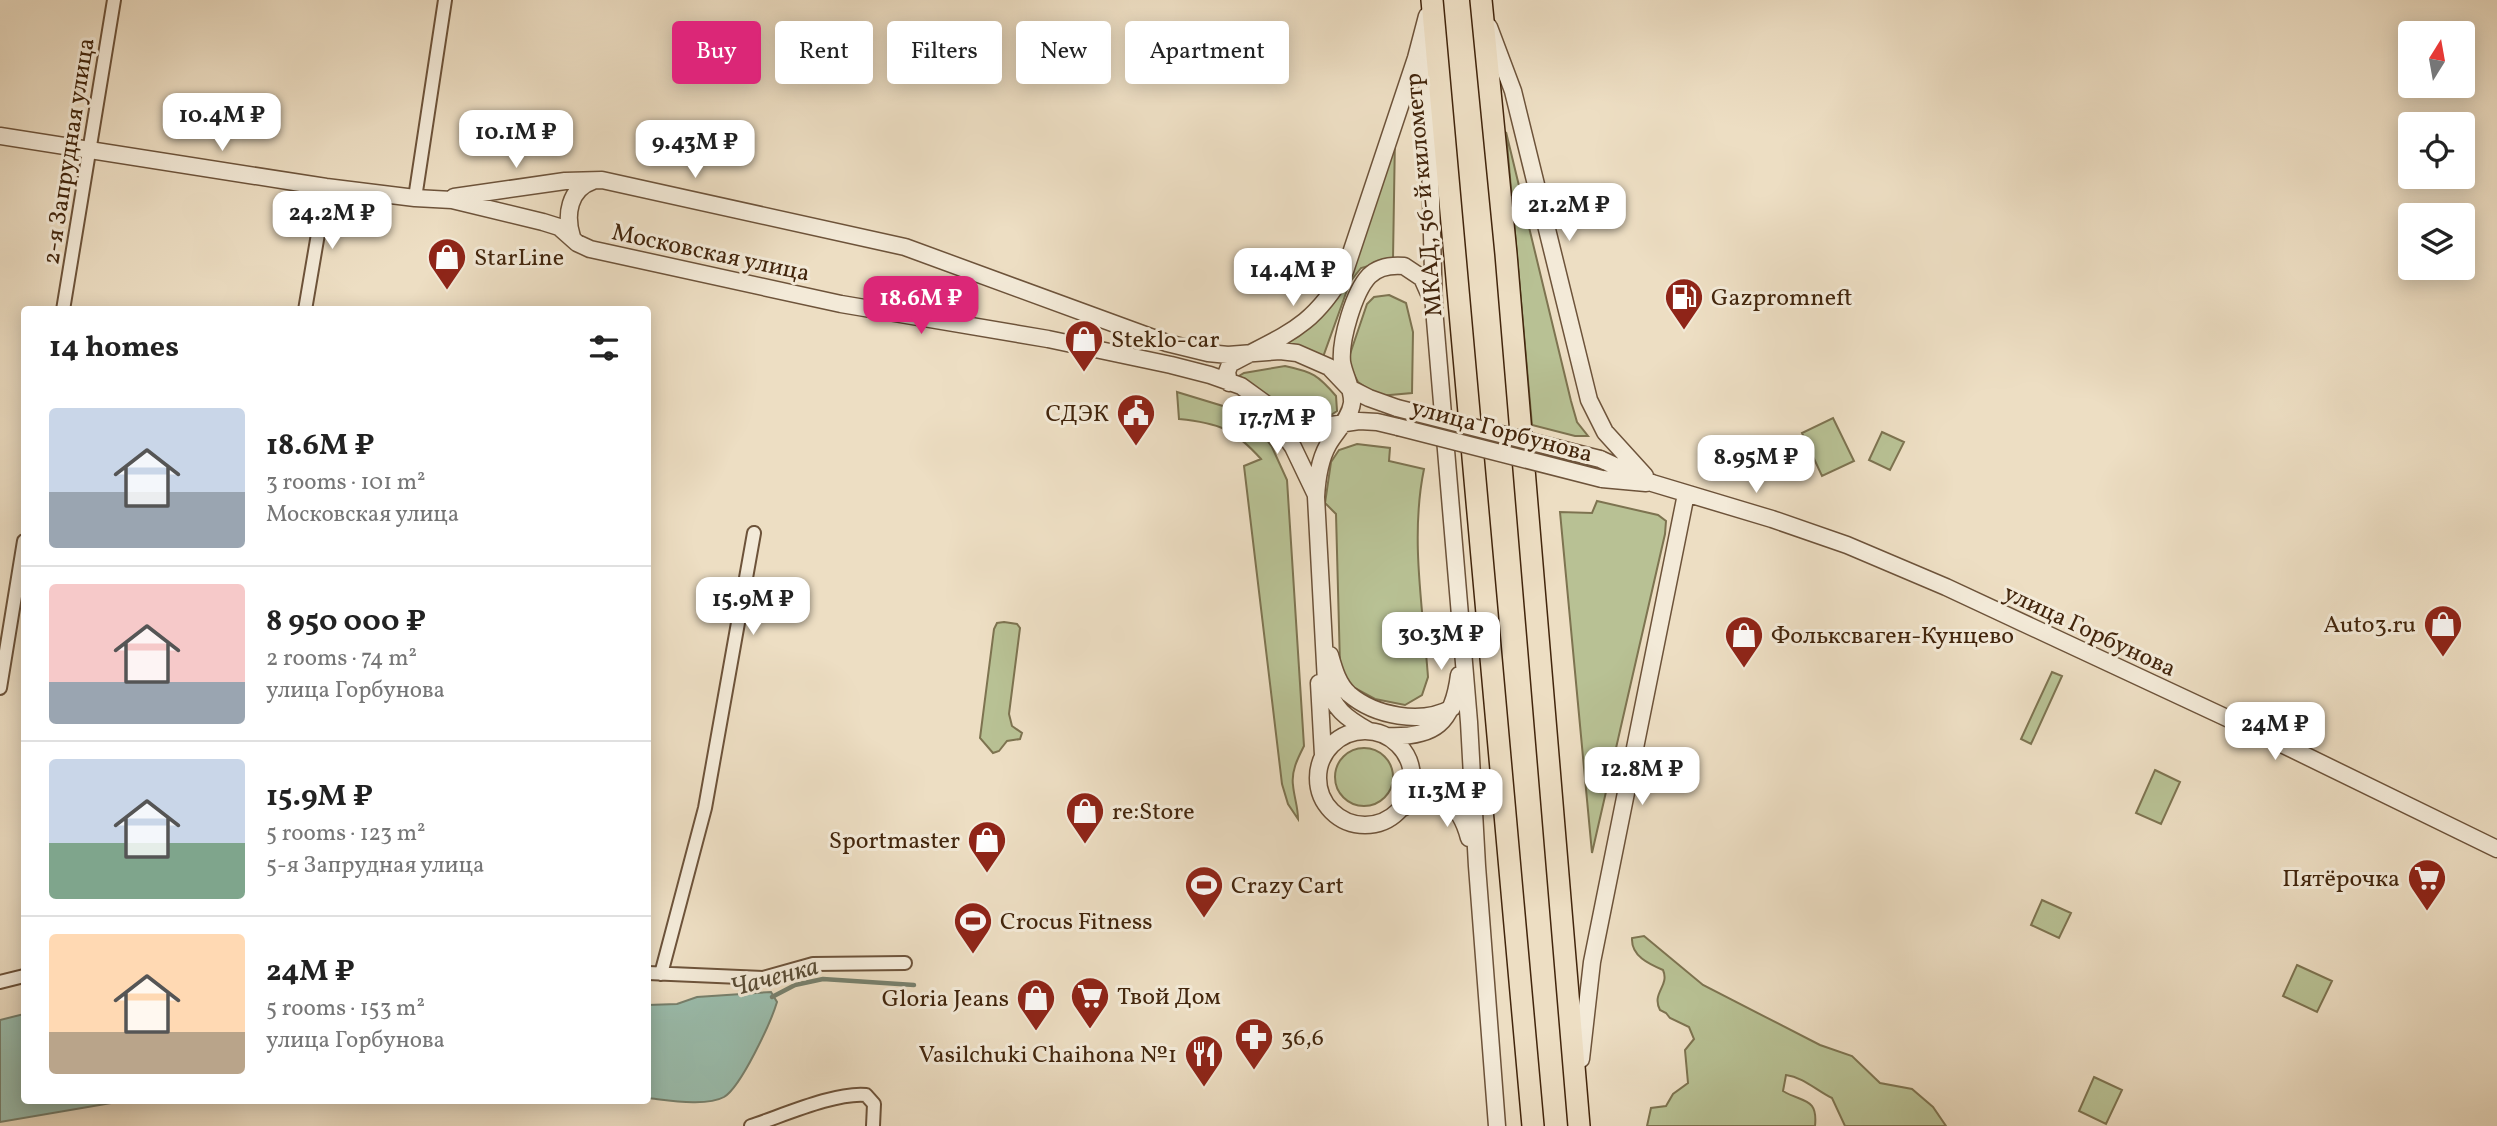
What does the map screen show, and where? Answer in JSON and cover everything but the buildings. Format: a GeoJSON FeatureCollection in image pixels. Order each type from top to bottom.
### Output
{"type":"FeatureCollection","features":[{"type":"Feature","properties":{"kind":"highway"},"geometry":{"type":"LineString","coordinates":[[1481,3],[1579,1122]]}},
{"type":"Feature","properties":{"kind":"highway","name":"МКАД, 56-й километр"},"geometry":{"type":"LineString","coordinates":[[1429,5],[1533,1126]]}},
{"type":"Feature","properties":{"kind":"street","name":"2-я Запрудная улица"},"geometry":{"type":"LineString","coordinates":[[64,306],[114,0]]}},
{"type":"Feature","properties":{"kind":"street"},"geometry":{"type":"LineString","coordinates":[[415,198],[445,0]]}},
{"type":"Feature","properties":{"kind":"street"},"geometry":{"type":"LineString","coordinates":[[1481,3],[1513,91],[1589,400],[1605,432],[1651,483]]}},
{"type":"Feature","properties":{"kind":"street"},"geometry":{"type":"LineString","coordinates":[[1230,383],[1227,372],[1230,364],[1280,339],[1309,319],[1329,298],[1345,271],[1416,58],[1429,5]]}},
{"type":"Feature","properties":{"kind":"street"},"geometry":{"type":"LineString","coordinates":[[1429,5],[1434,308],[1469,722],[1497,1126]]}},
{"type":"Feature","properties":{"kind":"street","name":"Московская улица"},"geometry":{"type":"LineString","coordinates":[[0,136],[326,187],[415,198],[442,199],[565,181],[596,180],[619,183],[905,247],[1167,343],[1228,355],[1280,351],[1297,353],[1329,367],[1349,388]]}},
{"type":"Feature","properties":{"kind":"street"},"geometry":{"type":"LineString","coordinates":[[572,237],[568,216],[574,195],[579,188],[596,180]]}},
{"type":"Feature","properties":{"kind":"street"},"geometry":{"type":"LineString","coordinates":[[306,306],[326,187]]}},
{"type":"Feature","properties":{"kind":"street","name":"Московская улица"},"geometry":{"type":"LineString","coordinates":[[442,199],[543,222],[558,228],[577,243],[590,249],[841,304],[1048,339],[1171,365],[1241,387],[1262,402]]}},
{"type":"Feature","properties":{"kind":"street"},"geometry":{"type":"LineString","coordinates":[[1434,308],[1422,278],[1414,271],[1404,266],[1381,268],[1370,275],[1359,292],[1342,347],[1342,363],[1352,402],[1326,447],[1316,497],[1326,682],[1333,702],[1348,719],[1370,731],[1387,736],[1427,733],[1447,717],[1452,708],[1459,679],[1462,642]]}},
{"type":"Feature","properties":{"kind":"street","name":"улица Горбунова"},"geometry":{"type":"LineString","coordinates":[[1349,388],[1397,408],[1600,459],[1651,483],[1772,519],[1847,545],[1945,587],[2259,733],[2497,849]]}},
{"type":"Feature","properties":{"kind":"street"},"geometry":{"type":"LineString","coordinates":[[1262,402],[1293,447],[1316,497]]}},
{"type":"Feature","properties":{"kind":"street","name":"улица Горбунова"},"geometry":{"type":"LineString","coordinates":[[1262,402],[1280,415],[1308,425],[1377,422],[1602,480],[1651,483]]}},
{"type":"Feature","properties":{"kind":"street"},"geometry":{"type":"LineString","coordinates":[[1602,480],[1614,476],[1621,468],[1623,457],[1619,448]]}},
{"type":"Feature","properties":{"kind":"street"},"geometry":{"type":"LineString","coordinates":[[1579,1122],[1584,1026],[1592,962],[1686,494]]}},
{"type":"Feature","properties":{"kind":"street"},"geometry":{"type":"LineString","coordinates":[[754,533],[705,808],[654,974],[763,978],[813,964],[905,963]]}},
{"type":"Feature","properties":{"kind":"street"},"geometry":{"type":"LineString","coordinates":[[0,688],[21,559]]}},
{"type":"Feature","properties":{"kind":"street"},"geometry":{"type":"LineString","coordinates":[[1325,632],[1333,668],[1339,680],[1348,693],[1359,700],[1402,716],[1435,715],[1452,708]]}},
{"type":"Feature","properties":{"kind":"street"},"geometry":{"type":"LineString","coordinates":[[1325,632],[1319,670],[1323,755],[1317,773],[1319,792],[1328,808],[1351,824],[1370,825],[1387,820],[1414,802],[1430,798],[1443,800],[1456,808],[1464,821],[1477,866]]}},
{"type":"Feature","properties":{"kind":"street"},"geometry":{"type":"LineString","coordinates":[[1323,755],[1342,736],[1370,731]]}},
{"type":"Feature","properties":{"kind":"street"},"geometry":{"type":"LineString","coordinates":[[1387,736],[1402,748],[1410,764],[1412,783],[1402,808]]}},
{"type":"Feature","properties":{"kind":"street"},"geometry":{"type":"LineString","coordinates":[[0,982],[21,977]]}},
{"type":"Feature","properties":{"kind":"street"},"geometry":{"type":"LineString","coordinates":[[751,1126],[839,1097],[858,1094],[866,1095],[874,1104],[873,1126]]}},
{"type":"Feature","properties":{"kind":"shaded area"},"geometry":{"type":"Polygon","coordinates":[[[1506,132],[1571,401],[1577,422],[1588,436],[1575,436],[1532,425],[1506,132]]]}},
{"type":"Feature","properties":{"kind":"shaded area"},"geometry":{"type":"Polygon","coordinates":[[[1395,136],[1393,259],[1361,268],[1350,282],[1323,357],[1283,346],[1322,314],[1395,136]]]}},
{"type":"Feature","properties":{"kind":"shaded area"},"geometry":{"type":"Polygon","coordinates":[[[1389,295],[1406,303],[1413,332],[1412,393],[1379,396],[1358,382],[1351,369],[1349,357],[1367,304],[1374,297],[1389,295]]]}},
{"type":"Feature","properties":{"kind":"shaded area"},"geometry":{"type":"Polygon","coordinates":[[[1285,366],[1319,379],[1336,396],[1337,411],[1325,419],[1300,416],[1234,379],[1244,373],[1285,366]]]}},
{"type":"Feature","properties":{"kind":"shaded area"},"geometry":{"type":"Polygon","coordinates":[[[1177,392],[1236,410],[1258,428],[1272,447],[1287,480],[1304,746],[1293,775],[1298,819],[1288,804],[1282,784],[1244,466],[1261,459],[1225,429],[1179,419],[1177,392]]]}},
{"type":"Feature","properties":{"kind":"shaded area"},"geometry":{"type":"Polygon","coordinates":[[[1833,418],[1854,461],[1822,476],[1802,433],[1833,418]]]}},
{"type":"Feature","properties":{"kind":"shaded area"},"geometry":{"type":"Polygon","coordinates":[[[1882,432],[1904,442],[1890,470],[1869,460],[1882,432]]]}},
{"type":"Feature","properties":{"kind":"shaded area"},"geometry":{"type":"Polygon","coordinates":[[[1357,444],[1390,448],[1389,461],[1424,469],[1418,547],[1428,677],[1422,695],[1405,705],[1375,699],[1349,685],[1340,665],[1336,514],[1325,503],[1331,462],[1339,450],[1357,444]]]}},
{"type":"Feature","properties":{"kind":"shaded area"},"geometry":{"type":"Polygon","coordinates":[[[1597,501],[1658,515],[1666,521],[1592,853],[1560,512],[1592,513],[1597,501]]]}},
{"type":"Feature","properties":{"kind":"shaded area"},"geometry":{"type":"Polygon","coordinates":[[[997,623],[1017,624],[1020,628],[1009,714],[1012,726],[1022,733],[1020,739],[1007,741],[999,751],[993,753],[980,738],[994,629],[997,623]]]}},
{"type":"Feature","properties":{"kind":"shaded area"},"geometry":{"type":"Polygon","coordinates":[[[2052,672],[2062,676],[2031,744],[2021,739],[2052,672]]]}},
{"type":"Feature","properties":{"kind":"shaded area"},"geometry":{"type":"Polygon","coordinates":[[[1358,748],[1370,748],[1385,756],[1393,771],[1393,783],[1385,798],[1370,806],[1358,806],[1343,798],[1335,783],[1335,771],[1343,756],[1358,748]]]}},
{"type":"Feature","properties":{"kind":"shaded area"},"geometry":{"type":"Polygon","coordinates":[[[2155,770],[2180,782],[2161,824],[2136,813],[2155,770]]]}},
{"type":"Feature","properties":{"kind":"shaded area"},"geometry":{"type":"Polygon","coordinates":[[[2042,900],[2071,913],[2059,938],[2031,925],[2042,900]]]}},
{"type":"Feature","properties":{"kind":"shaded area"},"geometry":{"type":"Polygon","coordinates":[[[1644,936],[1703,985],[1820,1045],[1852,1056],[1880,1083],[1912,1089],[1933,1107],[1946,1126],[1845,1126],[1832,1098],[1804,1081],[1786,1075],[1783,1091],[1811,1105],[1815,1126],[1647,1126],[1651,1108],[1666,1106],[1673,1094],[1688,1083],[1685,1050],[1694,1039],[1689,1027],[1660,1010],[1658,999],[1665,976],[1663,970],[1642,959],[1632,944],[1632,938],[1644,936]]]}},
{"type":"Feature","properties":{"kind":"shaded area"},"geometry":{"type":"Polygon","coordinates":[[[2297,965],[2332,981],[2317,1012],[2283,996],[2297,965]]]}},
{"type":"Feature","properties":{"kind":"shaded area"},"geometry":{"type":"Polygon","coordinates":[[[771,992],[777,1002],[747,1068],[724,1097],[707,1102],[651,1098],[651,1005],[677,1004],[697,997],[771,992]]]}},
{"type":"Feature","properties":{"kind":"shaded area"},"geometry":{"type":"Polygon","coordinates":[[[21,1015],[21,1104],[105,1104],[0,1122],[0,1020],[21,1015]]]}},
{"type":"Feature","properties":{"kind":"shaded area"},"geometry":{"type":"Polygon","coordinates":[[[2094,1077],[2122,1090],[2106,1124],[2079,1111],[2094,1077]]]}},
{"type":"Feature","properties":{"kind":"waterway","name":"Чаченка"},"geometry":{"type":"LineString","coordinates":[[772,997],[795,985],[823,979],[914,985]]}},
{"type":"Feature","properties":{"kind":"place","name":"StarLine"},"geometry":{"type":"Point","coordinates":[447,291]}},
{"type":"Feature","properties":{"kind":"place","name":"Gazpromneft"},"geometry":{"type":"Point","coordinates":[1684,331]}},
{"type":"Feature","properties":{"kind":"place","name":"Steklo-car"},"geometry":{"type":"Point","coordinates":[1084,373]}},
{"type":"Feature","properties":{"kind":"place","name":"СДЭК"},"geometry":{"type":"Point","coordinates":[1136,447]}},
{"type":"Feature","properties":{"kind":"place","name":"Auto3.ru"},"geometry":{"type":"Point","coordinates":[2443,658]}},
{"type":"Feature","properties":{"kind":"place","name":"Фольксваген-Кунцево"},"geometry":{"type":"Point","coordinates":[1744,669]}},
{"type":"Feature","properties":{"kind":"place","name":"re:Store"},"geometry":{"type":"Point","coordinates":[1085,845]}},
{"type":"Feature","properties":{"kind":"place","name":"Sportmaster"},"geometry":{"type":"Point","coordinates":[987,874]}},
{"type":"Feature","properties":{"kind":"place","name":"Пятёрочка"},"geometry":{"type":"Point","coordinates":[2427,912]}},
{"type":"Feature","properties":{"kind":"place","name":"Crazy Cart"},"geometry":{"type":"Point","coordinates":[1204,919]}},
{"type":"Feature","properties":{"kind":"place","name":"Crocus Fitness"},"geometry":{"type":"Point","coordinates":[973,955]}},
{"type":"Feature","properties":{"kind":"place","name":"Твой Дом"},"geometry":{"type":"Point","coordinates":[1090,1030]}},
{"type":"Feature","properties":{"kind":"place","name":"Gloria Jeans"},"geometry":{"type":"Point","coordinates":[1036,1032]}},
{"type":"Feature","properties":{"kind":"place","name":"36,6"},"geometry":{"type":"Point","coordinates":[1254,1071]}},
{"type":"Feature","properties":{"kind":"place","name":"Vasilchuki Chaihona №1"},"geometry":{"type":"Point","coordinates":[1204,1088]}}]}
